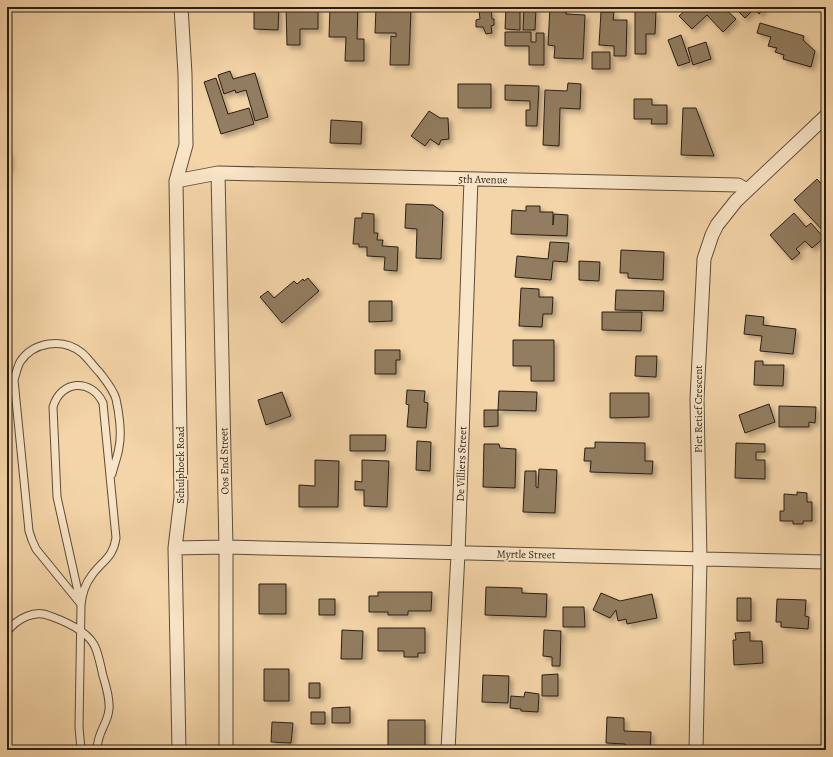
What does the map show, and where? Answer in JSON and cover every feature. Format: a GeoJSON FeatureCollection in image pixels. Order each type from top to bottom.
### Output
{"type":"FeatureCollection","features":[{"type":"Feature","properties":{"kind":"street","name":"Schulphoek Road"},"geometry":{"type":"LineString","coordinates":[[179,750],[175,548],[181,498],[176,181],[186,145],[185,74],[181,7]]}},
{"type":"Feature","properties":{"kind":"street","name":"Piet Retief Crescent"},"geometry":{"type":"LineString","coordinates":[[696,750],[700,558],[697,399],[704,259],[717,225],[736,201],[826,116]]}},
{"type":"Feature","properties":{"kind":"street","name":"5th Avenue"},"geometry":{"type":"LineString","coordinates":[[176,181],[218,173],[738,185],[747,190]]}},
{"type":"Feature","properties":{"kind":"street","name":"Oos End Street"},"geometry":{"type":"LineString","coordinates":[[218,173],[226,547],[226,750]]}},
{"type":"Feature","properties":{"kind":"street","name":"De Villiers Street"},"geometry":{"type":"LineString","coordinates":[[448,750],[458,553],[470,179]]}},
{"type":"Feature","properties":{"kind":"street","name":"Myrtle Street"},"geometry":{"type":"LineString","coordinates":[[175,548],[226,547],[826,562]]}},
{"type":"Feature","properties":{"kind":"lane"},"geometry":{"type":"LineString","coordinates":[[81,605],[36,549],[29,531],[14,380],[20,363],[32,350],[40,346],[53,344],[67,345],[75,348],[82,353],[110,386],[117,404],[120,439],[111,485]]}},
{"type":"Feature","properties":{"kind":"lane"},"geometry":{"type":"LineString","coordinates":[[81,605],[57,497],[53,407],[59,394],[71,386],[78,385],[91,388],[96,392],[103,403],[116,538],[115,545],[109,558],[97,569],[88,581],[82,595],[79,727],[81,750]]}},
{"type":"Feature","properties":{"kind":"lane"},"geometry":{"type":"LineString","coordinates":[[7,632],[14,623],[26,616],[41,614],[49,615],[81,630],[90,638],[96,649],[109,701],[108,716],[100,733],[98,750]]}},
{"type":"Feature","properties":{"kind":"building"},"geometry":{"type":"Polygon","coordinates":[[[252,7],[279,7],[278,30],[254,29],[254,9],[252,9],[252,7]]]}},
{"type":"Feature","properties":{"kind":"building"},"geometry":{"type":"Polygon","coordinates":[[[286,7],[318,7],[318,29],[300,29],[300,45],[287,45],[286,7]]]}},
{"type":"Feature","properties":{"kind":"building"},"geometry":{"type":"Polygon","coordinates":[[[330,7],[358,7],[357,39],[364,39],[364,61],[345,61],[346,37],[329,37],[330,7]]]}},
{"type":"Feature","properties":{"kind":"building"},"geometry":{"type":"Polygon","coordinates":[[[376,7],[411,8],[409,65],[390,65],[391,36],[396,37],[396,33],[375,33],[376,7]]]}},
{"type":"Feature","properties":{"kind":"building"},"geometry":{"type":"Polygon","coordinates":[[[506,7],[520,7],[520,30],[505,29],[506,7]]]}},
{"type":"Feature","properties":{"kind":"building"},"geometry":{"type":"Polygon","coordinates":[[[524,7],[536,8],[535,30],[523,30],[524,7]]]}},
{"type":"Feature","properties":{"kind":"building"},"geometry":{"type":"Polygon","coordinates":[[[550,7],[566,7],[566,14],[585,15],[583,59],[554,58],[555,46],[548,45],[550,7]]]}},
{"type":"Feature","properties":{"kind":"building"},"geometry":{"type":"Polygon","coordinates":[[[689,7],[723,7],[736,19],[723,32],[707,15],[692,29],[679,16],[689,7]]]}},
{"type":"Feature","properties":{"kind":"building"},"geometry":{"type":"Polygon","coordinates":[[[734,7],[765,7],[759,14],[754,9],[745,18],[734,7]]]}},
{"type":"Feature","properties":{"kind":"building"},"geometry":{"type":"Polygon","coordinates":[[[491,9],[494,25],[491,26],[492,33],[486,34],[483,27],[476,27],[476,20],[480,19],[479,10],[491,9]]]}},
{"type":"Feature","properties":{"kind":"building"},"geometry":{"type":"Polygon","coordinates":[[[635,11],[656,11],[655,34],[646,34],[646,54],[635,54],[635,11]]]}},
{"type":"Feature","properties":{"kind":"building"},"geometry":{"type":"Polygon","coordinates":[[[601,12],[614,12],[613,20],[627,20],[626,56],[614,56],[614,46],[599,45],[601,12]]]}},
{"type":"Feature","properties":{"kind":"building"},"geometry":{"type":"Polygon","coordinates":[[[760,23],[804,36],[803,40],[815,51],[811,67],[783,59],[784,55],[775,52],[777,48],[768,46],[771,37],[757,33],[760,23]]]}},
{"type":"Feature","properties":{"kind":"building"},"geometry":{"type":"Polygon","coordinates":[[[505,32],[531,32],[531,42],[536,42],[536,33],[544,33],[544,65],[529,65],[529,46],[505,46],[505,32]]]}},
{"type":"Feature","properties":{"kind":"building"},"geometry":{"type":"Polygon","coordinates":[[[681,35],[690,62],[678,66],[668,40],[681,35]]]}},
{"type":"Feature","properties":{"kind":"building"},"geometry":{"type":"Polygon","coordinates":[[[706,42],[711,59],[693,65],[688,48],[706,42]]]}},
{"type":"Feature","properties":{"kind":"building"},"geometry":{"type":"Polygon","coordinates":[[[592,52],[610,52],[610,69],[592,69],[592,52]]]}},
{"type":"Feature","properties":{"kind":"building"},"geometry":{"type":"Polygon","coordinates":[[[230,71],[233,79],[255,73],[268,117],[255,121],[246,90],[236,93],[235,90],[224,94],[218,75],[230,71]]]}},
{"type":"Feature","properties":{"kind":"building"},"geometry":{"type":"Polygon","coordinates":[[[216,78],[228,114],[249,108],[254,124],[221,134],[204,82],[216,78]]]}},
{"type":"Feature","properties":{"kind":"building"},"geometry":{"type":"Polygon","coordinates":[[[568,83],[581,84],[580,109],[560,108],[559,146],[543,145],[545,90],[567,91],[568,83]]]}},
{"type":"Feature","properties":{"kind":"building"},"geometry":{"type":"Polygon","coordinates":[[[458,84],[491,84],[491,108],[458,108],[458,84]]]}},
{"type":"Feature","properties":{"kind":"building"},"geometry":{"type":"Polygon","coordinates":[[[505,85],[539,86],[537,126],[526,126],[526,110],[530,110],[530,101],[505,100],[505,85]]]}},
{"type":"Feature","properties":{"kind":"building"},"geometry":{"type":"Polygon","coordinates":[[[634,99],[652,99],[652,105],[667,105],[667,124],[651,124],[652,119],[634,119],[634,99]]]}},
{"type":"Feature","properties":{"kind":"building"},"geometry":{"type":"Polygon","coordinates":[[[683,108],[696,108],[714,156],[681,155],[683,108]]]}},
{"type":"Feature","properties":{"kind":"building"},"geometry":{"type":"Polygon","coordinates":[[[429,111],[440,118],[448,118],[449,139],[441,140],[439,145],[430,139],[425,146],[411,136],[429,111]]]}},
{"type":"Feature","properties":{"kind":"building"},"geometry":{"type":"Polygon","coordinates":[[[331,120],[362,122],[361,144],[330,143],[331,120]]]}},
{"type":"Feature","properties":{"kind":"building"},"geometry":{"type":"Polygon","coordinates":[[[7,151],[9,151],[10,169],[7,169],[7,151]]]}},
{"type":"Feature","properties":{"kind":"building"},"geometry":{"type":"Polygon","coordinates":[[[817,179],[826,189],[826,234],[794,200],[817,179]]]}},
{"type":"Feature","properties":{"kind":"building"},"geometry":{"type":"Polygon","coordinates":[[[406,204],[433,205],[443,212],[441,259],[416,258],[417,229],[405,228],[406,204]]]}},
{"type":"Feature","properties":{"kind":"building"},"geometry":{"type":"Polygon","coordinates":[[[526,206],[540,206],[540,212],[553,212],[553,225],[554,214],[568,215],[567,236],[511,234],[512,210],[526,211],[526,206]]]}},
{"type":"Feature","properties":{"kind":"building"},"geometry":{"type":"Polygon","coordinates":[[[362,213],[374,214],[374,233],[378,233],[377,240],[383,240],[382,246],[398,247],[397,271],[384,270],[385,257],[367,256],[367,247],[359,247],[359,244],[353,244],[355,218],[362,218],[362,213]]]}},
{"type":"Feature","properties":{"kind":"building"},"geometry":{"type":"Polygon","coordinates":[[[794,213],[806,227],[811,223],[824,238],[812,248],[805,241],[796,249],[800,253],[792,260],[770,235],[794,213]]]}},
{"type":"Feature","properties":{"kind":"building"},"geometry":{"type":"Polygon","coordinates":[[[550,242],[569,243],[567,262],[553,261],[551,280],[515,277],[517,256],[548,259],[550,242]]]}},
{"type":"Feature","properties":{"kind":"building"},"geometry":{"type":"Polygon","coordinates":[[[621,250],[664,252],[663,280],[628,278],[628,273],[620,273],[621,250]]]}},
{"type":"Feature","properties":{"kind":"building"},"geometry":{"type":"Polygon","coordinates":[[[579,261],[600,262],[599,281],[579,280],[579,261]]]}},
{"type":"Feature","properties":{"kind":"building"},"geometry":{"type":"Polygon","coordinates":[[[308,278],[319,291],[282,323],[260,297],[268,291],[274,298],[294,281],[297,284],[303,279],[304,281],[308,278]]]}},
{"type":"Feature","properties":{"kind":"building"},"geometry":{"type":"Polygon","coordinates":[[[521,288],[539,289],[539,297],[553,297],[552,314],[543,314],[542,327],[519,326],[521,288]]]}},
{"type":"Feature","properties":{"kind":"building"},"geometry":{"type":"Polygon","coordinates":[[[616,290],[664,291],[663,311],[615,310],[616,290]]]}},
{"type":"Feature","properties":{"kind":"building"},"geometry":{"type":"Polygon","coordinates":[[[369,301],[392,301],[392,321],[369,322],[369,301]]]}},
{"type":"Feature","properties":{"kind":"building"},"geometry":{"type":"Polygon","coordinates":[[[602,312],[642,312],[641,331],[602,330],[602,312]]]}},
{"type":"Feature","properties":{"kind":"building"},"geometry":{"type":"Polygon","coordinates":[[[746,315],[764,317],[763,325],[796,329],[793,354],[760,351],[762,336],[744,334],[746,315]]]}},
{"type":"Feature","properties":{"kind":"building"},"geometry":{"type":"Polygon","coordinates":[[[513,340],[554,340],[554,381],[531,381],[531,366],[513,366],[513,340]]]}},
{"type":"Feature","properties":{"kind":"building"},"geometry":{"type":"Polygon","coordinates":[[[375,350],[400,350],[400,360],[396,360],[396,374],[375,374],[375,350]]]}},
{"type":"Feature","properties":{"kind":"building"},"geometry":{"type":"Polygon","coordinates":[[[636,356],[657,356],[656,377],[635,376],[636,356]]]}},
{"type":"Feature","properties":{"kind":"building"},"geometry":{"type":"Polygon","coordinates":[[[755,361],[763,361],[763,365],[784,365],[783,386],[754,385],[755,361]]]}},
{"type":"Feature","properties":{"kind":"building"},"geometry":{"type":"Polygon","coordinates":[[[407,390],[425,391],[424,402],[428,403],[426,428],[407,427],[409,405],[406,404],[407,390]]]}},
{"type":"Feature","properties":{"kind":"building"},"geometry":{"type":"Polygon","coordinates":[[[499,391],[537,392],[536,411],[498,410],[499,391]]]}},
{"type":"Feature","properties":{"kind":"building"},"geometry":{"type":"Polygon","coordinates":[[[282,392],[291,416],[266,425],[258,400],[282,392]]]}},
{"type":"Feature","properties":{"kind":"building"},"geometry":{"type":"Polygon","coordinates":[[[610,393],[649,393],[649,417],[610,418],[610,393]]]}},
{"type":"Feature","properties":{"kind":"building"},"geometry":{"type":"Polygon","coordinates":[[[769,404],[775,422],[745,433],[739,415],[769,404]]]}},
{"type":"Feature","properties":{"kind":"building"},"geometry":{"type":"Polygon","coordinates":[[[779,406],[816,407],[815,423],[809,422],[809,427],[779,427],[779,406]]]}},
{"type":"Feature","properties":{"kind":"building"},"geometry":{"type":"Polygon","coordinates":[[[484,410],[498,410],[498,426],[484,427],[484,410]]]}},
{"type":"Feature","properties":{"kind":"building"},"geometry":{"type":"Polygon","coordinates":[[[350,435],[386,435],[385,451],[350,451],[350,435]]]}},
{"type":"Feature","properties":{"kind":"building"},"geometry":{"type":"Polygon","coordinates":[[[417,441],[431,442],[430,471],[416,470],[417,441]]]}},
{"type":"Feature","properties":{"kind":"building"},"geometry":{"type":"Polygon","coordinates":[[[595,442],[645,443],[645,461],[653,461],[652,474],[590,472],[591,461],[584,461],[585,448],[595,448],[595,442]]]}},
{"type":"Feature","properties":{"kind":"building"},"geometry":{"type":"Polygon","coordinates":[[[736,443],[765,444],[765,452],[756,452],[756,460],[765,460],[765,479],[735,478],[736,443]]]}},
{"type":"Feature","properties":{"kind":"building"},"geometry":{"type":"Polygon","coordinates":[[[484,444],[499,444],[500,448],[516,449],[515,488],[483,487],[484,444]]]}},
{"type":"Feature","properties":{"kind":"building"},"geometry":{"type":"Polygon","coordinates":[[[315,460],[339,461],[338,507],[299,507],[299,485],[315,486],[315,460]]]}},
{"type":"Feature","properties":{"kind":"building"},"geometry":{"type":"Polygon","coordinates":[[[362,460],[389,461],[387,507],[364,506],[364,490],[355,490],[355,481],[362,482],[362,460]]]}},
{"type":"Feature","properties":{"kind":"building"},"geometry":{"type":"Polygon","coordinates":[[[539,469],[557,470],[555,513],[523,512],[525,471],[536,471],[536,487],[538,488],[539,469]]]}},
{"type":"Feature","properties":{"kind":"building"},"geometry":{"type":"Polygon","coordinates":[[[797,492],[807,493],[807,502],[812,502],[812,521],[803,521],[803,524],[793,524],[793,521],[780,521],[780,511],[784,511],[784,494],[797,495],[797,492]]]}},
{"type":"Feature","properties":{"kind":"building"},"geometry":{"type":"Polygon","coordinates":[[[259,584],[286,584],[286,614],[259,614],[259,584]]]}},
{"type":"Feature","properties":{"kind":"building"},"geometry":{"type":"Polygon","coordinates":[[[486,587],[522,588],[522,593],[547,594],[546,617],[485,615],[486,587]]]}},
{"type":"Feature","properties":{"kind":"building"},"geometry":{"type":"Polygon","coordinates":[[[378,592],[432,592],[431,611],[408,611],[408,615],[388,615],[388,612],[369,612],[369,596],[378,596],[378,592]]]}},
{"type":"Feature","properties":{"kind":"building"},"geometry":{"type":"Polygon","coordinates":[[[601,593],[620,601],[652,594],[657,618],[627,624],[626,619],[618,621],[616,610],[610,618],[593,610],[601,593]]]}},
{"type":"Feature","properties":{"kind":"building"},"geometry":{"type":"Polygon","coordinates":[[[737,598],[751,598],[751,621],[737,621],[737,598]]]}},
{"type":"Feature","properties":{"kind":"building"},"geometry":{"type":"Polygon","coordinates":[[[319,599],[335,599],[335,615],[319,615],[319,599]]]}},
{"type":"Feature","properties":{"kind":"building"},"geometry":{"type":"Polygon","coordinates":[[[777,599],[806,600],[805,616],[809,617],[808,629],[781,627],[781,622],[776,622],[777,599]]]}},
{"type":"Feature","properties":{"kind":"building"},"geometry":{"type":"Polygon","coordinates":[[[563,607],[584,607],[585,627],[563,627],[563,607]]]}},
{"type":"Feature","properties":{"kind":"building"},"geometry":{"type":"Polygon","coordinates":[[[378,628],[425,628],[425,653],[418,653],[418,657],[404,657],[404,651],[378,651],[378,628]]]}},
{"type":"Feature","properties":{"kind":"building"},"geometry":{"type":"Polygon","coordinates":[[[342,630],[363,631],[362,659],[341,659],[342,630]]]}},
{"type":"Feature","properties":{"kind":"building"},"geometry":{"type":"Polygon","coordinates":[[[544,630],[561,631],[560,666],[552,666],[552,657],[543,656],[544,630]]]}},
{"type":"Feature","properties":{"kind":"building"},"geometry":{"type":"Polygon","coordinates":[[[750,632],[750,641],[762,641],[763,663],[734,665],[733,640],[736,640],[735,633],[750,632]]]}},
{"type":"Feature","properties":{"kind":"building"},"geometry":{"type":"Polygon","coordinates":[[[264,669],[289,669],[289,701],[264,701],[264,669]]]}},
{"type":"Feature","properties":{"kind":"building"},"geometry":{"type":"Polygon","coordinates":[[[558,674],[558,696],[542,696],[542,675],[558,674]]]}},
{"type":"Feature","properties":{"kind":"building"},"geometry":{"type":"Polygon","coordinates":[[[483,675],[509,676],[508,703],[482,702],[483,675]]]}},
{"type":"Feature","properties":{"kind":"building"},"geometry":{"type":"Polygon","coordinates":[[[309,683],[320,683],[320,698],[309,698],[309,683]]]}},
{"type":"Feature","properties":{"kind":"building"},"geometry":{"type":"Polygon","coordinates":[[[525,692],[539,694],[538,712],[521,711],[521,709],[510,708],[511,696],[524,697],[525,692]]]}},
{"type":"Feature","properties":{"kind":"building"},"geometry":{"type":"Polygon","coordinates":[[[350,707],[350,723],[332,723],[332,708],[350,707]]]}},
{"type":"Feature","properties":{"kind":"building"},"geometry":{"type":"Polygon","coordinates":[[[311,712],[325,712],[325,724],[311,724],[311,712]]]}},
{"type":"Feature","properties":{"kind":"building"},"geometry":{"type":"Polygon","coordinates":[[[607,717],[624,718],[624,731],[651,732],[650,750],[624,750],[625,744],[606,743],[607,717]]]}},
{"type":"Feature","properties":{"kind":"building"},"geometry":{"type":"Polygon","coordinates":[[[388,720],[425,720],[425,750],[388,750],[388,720]]]}},
{"type":"Feature","properties":{"kind":"building"},"geometry":{"type":"Polygon","coordinates":[[[272,722],[293,723],[291,743],[271,742],[272,722]]]}}]}
